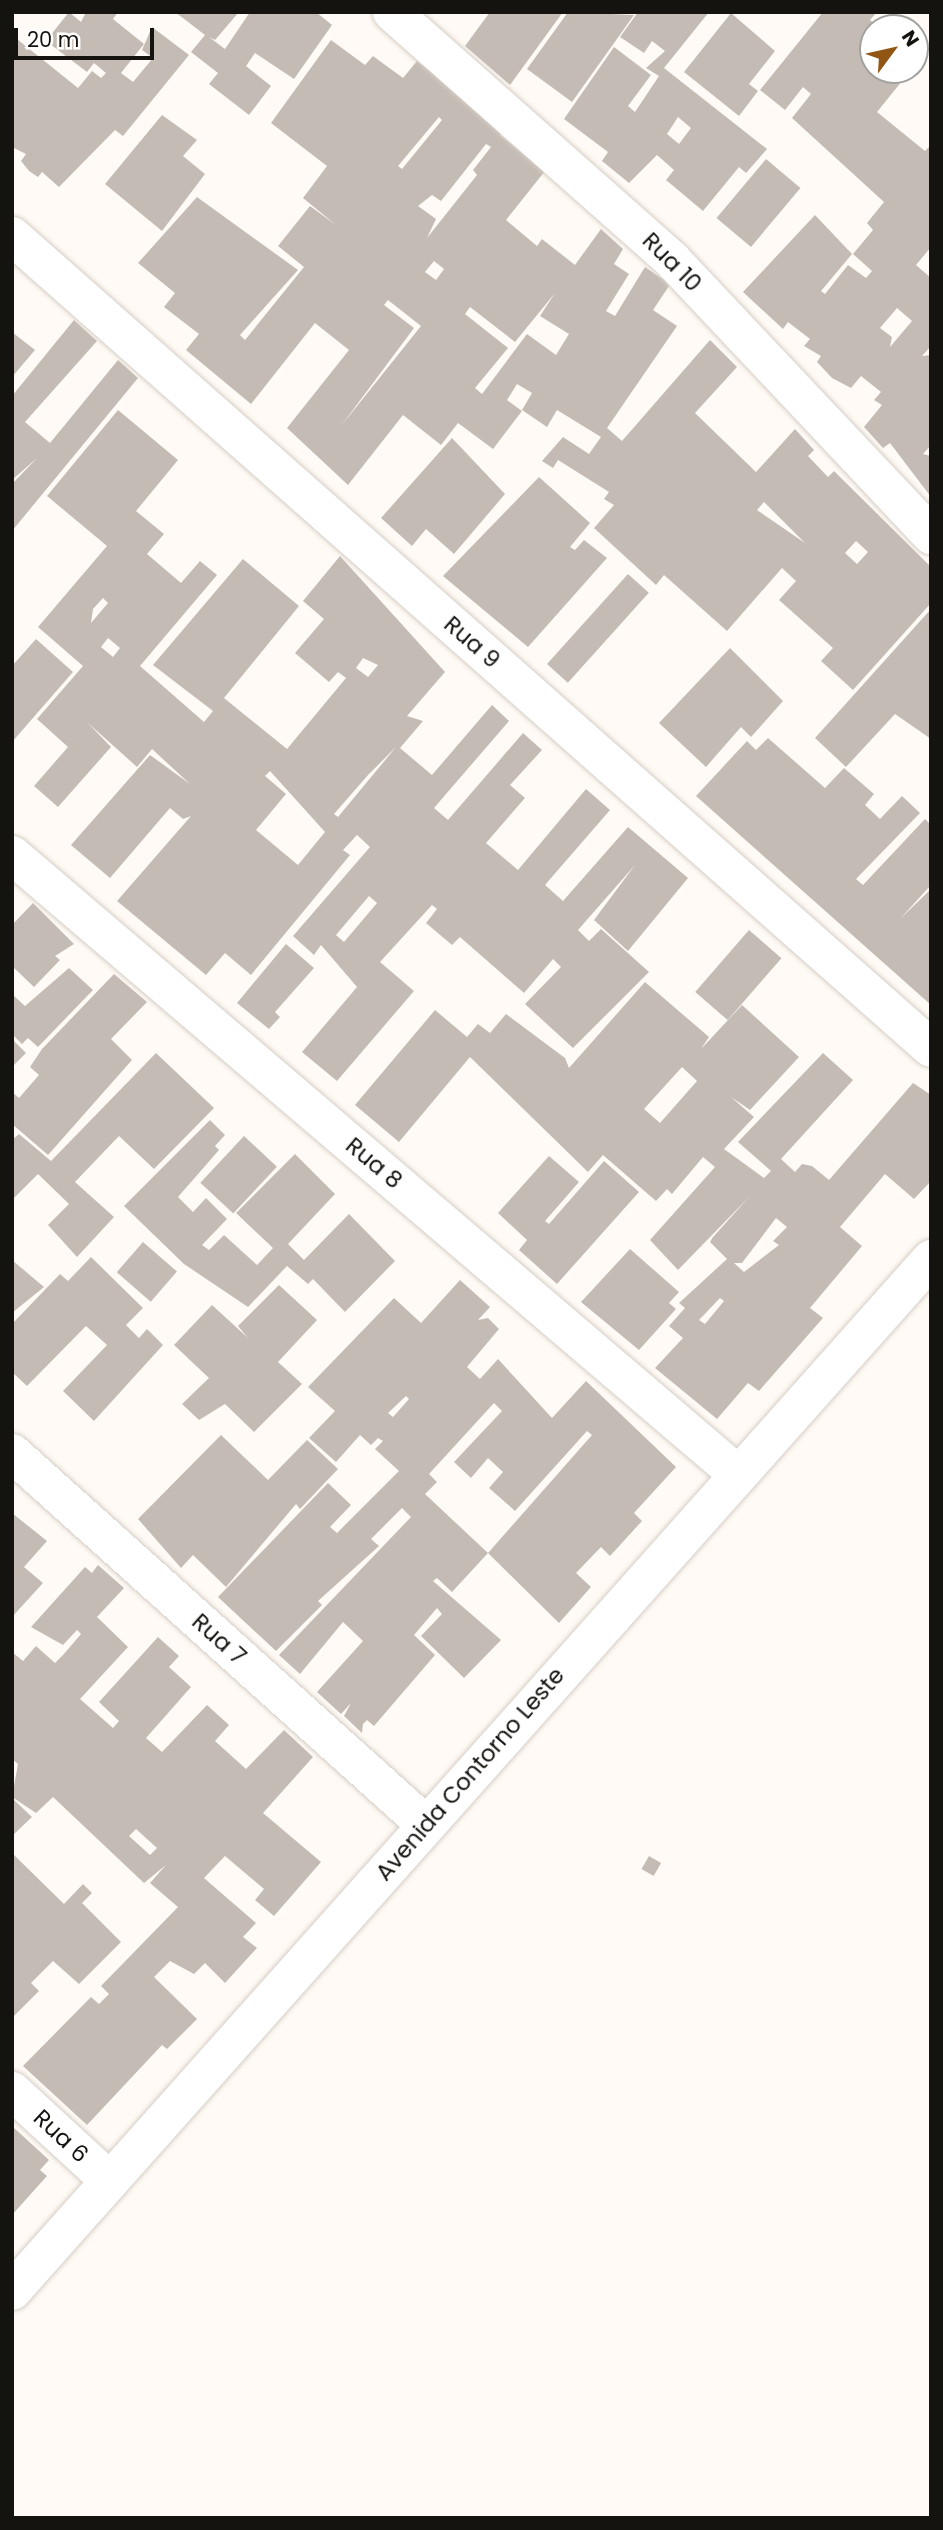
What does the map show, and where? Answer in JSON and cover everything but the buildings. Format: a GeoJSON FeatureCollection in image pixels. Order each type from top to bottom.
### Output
{"type":"FeatureCollection","features":[{"type":"Feature","properties":{"kind":"street","name":"Rua 10"},"geometry":{"type":"LineString","coordinates":[[392,12],[672,260],[931,534]]}},
{"type":"Feature","properties":{"kind":"street","name":"Rua 9"},"geometry":{"type":"LineString","coordinates":[[12,236],[931,1048]]}},
{"type":"Feature","properties":{"kind":"street","name":"Rua 8"},"geometry":{"type":"LineString","coordinates":[[12,855],[735,1472]]}},
{"type":"Feature","properties":{"kind":"street","name":"Avenida Contorno Leste"},"geometry":{"type":"LineString","coordinates":[[12,2291],[735,1472],[931,1259]]}},
{"type":"Feature","properties":{"kind":"street","name":"Rua 7"},"geometry":{"type":"LineString","coordinates":[[12,1453],[426,1825]]}},
{"type":"Feature","properties":{"kind":"street","name":"Rua 6"},"geometry":{"type":"LineString","coordinates":[[12,2091],[110,2181]]}}]}
